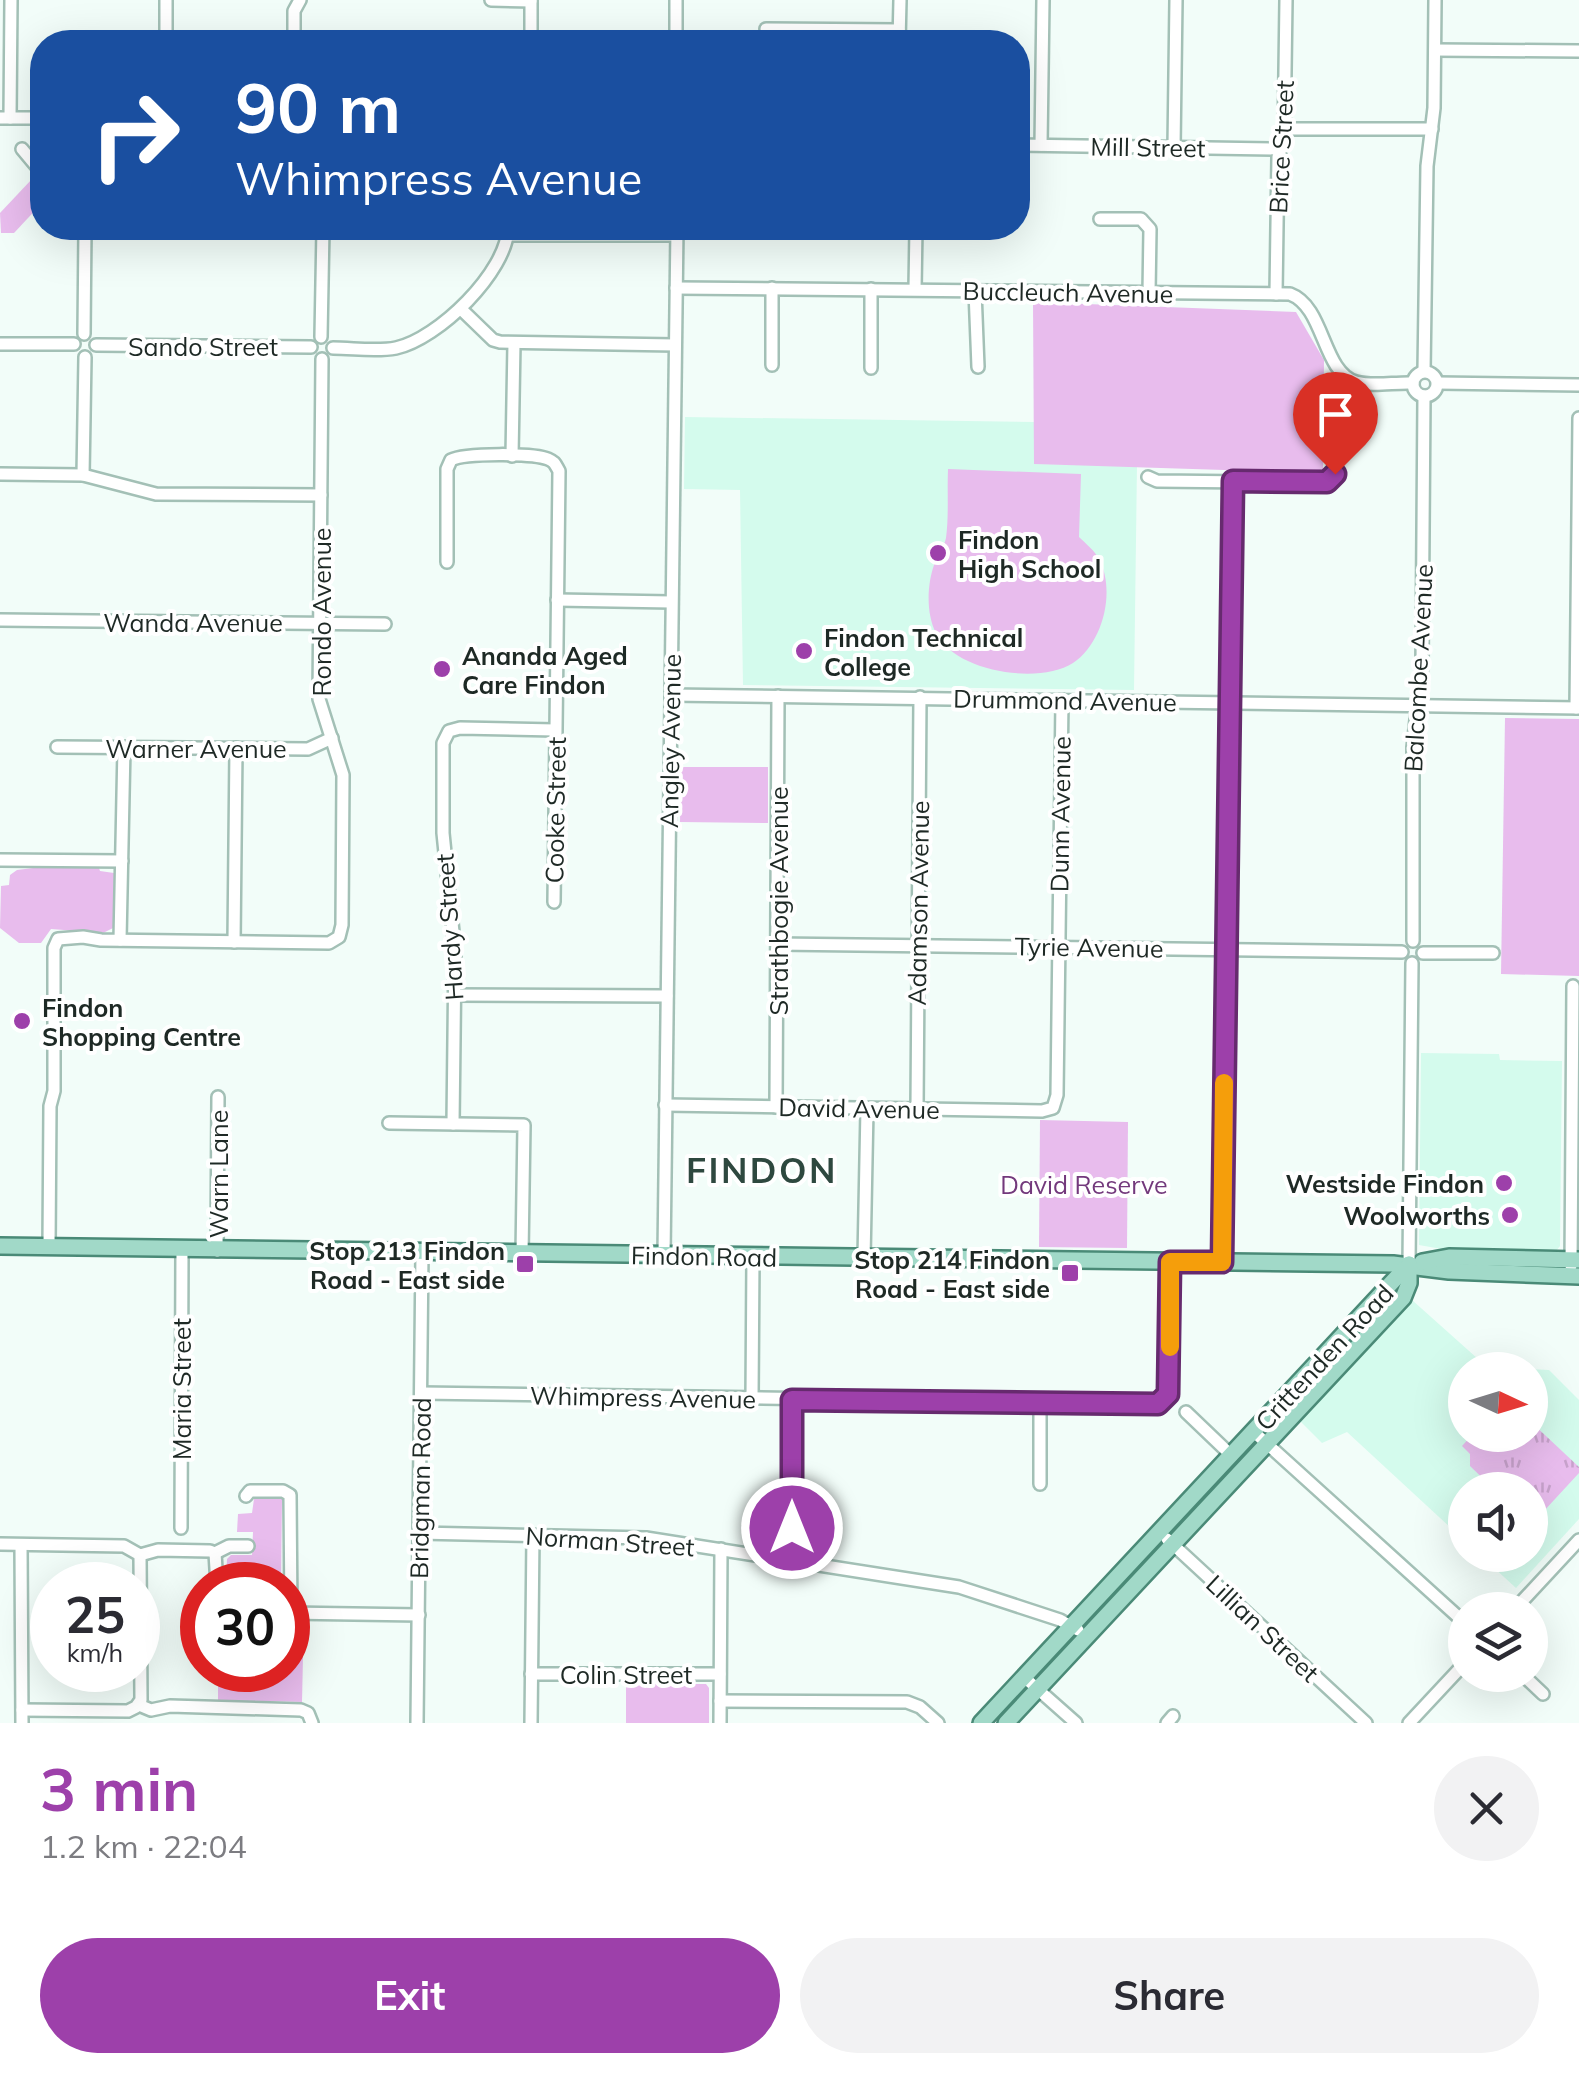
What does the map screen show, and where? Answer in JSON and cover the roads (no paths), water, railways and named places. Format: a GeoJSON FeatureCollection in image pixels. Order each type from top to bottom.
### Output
{"type":"FeatureCollection","features":[{"type":"Feature","properties":{"kind":"main road","name":"Findon Road"},"geometry":{"type":"LineString","coordinates":[[0,1246],[1408,1264],[1448,1271],[1508,1272],[1575,1268]]}},
{"type":"Feature","properties":{"kind":"main road","name":"Findon Road"},"geometry":{"type":"LineString","coordinates":[[1408,1264],[1449,1256],[1519,1258],[1575,1268]]}},
{"type":"Feature","properties":{"kind":"main road"},"geometry":{"type":"LineString","coordinates":[[1508,1272],[1519,1258]]}},
{"type":"Feature","properties":{"kind":"main road"},"geometry":{"type":"LineString","coordinates":[[1367,1264],[1382,1278],[1381,1294]]}},
{"type":"Feature","properties":{"kind":"main road","name":"Crittenden Road"},"geometry":{"type":"LineString","coordinates":[[981,1723],[1408,1264]]}},
{"type":"Feature","properties":{"kind":"main road","name":"Crittenden Road"},"geometry":{"type":"LineString","coordinates":[[1006,1723],[1404,1298],[1410,1277],[1408,1264]]}},
{"type":"Feature","properties":{"kind":"main road"},"geometry":{"type":"LineString","coordinates":[[1404,1298],[1429,1276],[1448,1271]]}},
{"type":"Feature","properties":{"kind":"street"},"geometry":{"type":"LineString","coordinates":[[5,118],[11,0]]}},
{"type":"Feature","properties":{"kind":"street"},"geometry":{"type":"LineString","coordinates":[[166,0],[166,30]]}},
{"type":"Feature","properties":{"kind":"street"},"geometry":{"type":"LineString","coordinates":[[294,30],[294,11],[300,0]]}},
{"type":"Feature","properties":{"kind":"street"},"geometry":{"type":"LineString","coordinates":[[491,0],[531,0],[531,30]]}},
{"type":"Feature","properties":{"kind":"street"},"geometry":{"type":"LineString","coordinates":[[676,0],[676,30]]}},
{"type":"Feature","properties":{"kind":"street"},"geometry":{"type":"LineString","coordinates":[[899,30],[900,0]]}},
{"type":"Feature","properties":{"kind":"street"},"geometry":{"type":"LineString","coordinates":[[1041,145],[1044,0]]}},
{"type":"Feature","properties":{"kind":"street"},"geometry":{"type":"LineString","coordinates":[[1174,147],[1176,0]]}},
{"type":"Feature","properties":{"kind":"street","name":"Brice Street"},"geometry":{"type":"LineString","coordinates":[[1276,294],[1286,0]]}},
{"type":"Feature","properties":{"kind":"street"},"geometry":{"type":"LineString","coordinates":[[1424,371],[1427,166],[1432,129],[1435,0]]}},
{"type":"Feature","properties":{"kind":"street"},"geometry":{"type":"LineString","coordinates":[[766,29],[785,30]]}},
{"type":"Feature","properties":{"kind":"street"},"geometry":{"type":"LineString","coordinates":[[1435,50],[1579,51]]}},
{"type":"Feature","properties":{"kind":"street"},"geometry":{"type":"LineString","coordinates":[[1284,129],[1432,129]]}},
{"type":"Feature","properties":{"kind":"street","name":"Mill Street"},"geometry":{"type":"LineString","coordinates":[[1030,145],[1279,149]]}},
{"type":"Feature","properties":{"kind":"street"},"geometry":{"type":"LineString","coordinates":[[22,150],[30,159]]}},
{"type":"Feature","properties":{"kind":"street"},"geometry":{"type":"LineString","coordinates":[[1100,218],[1147,222],[1149,293]]}},
{"type":"Feature","properties":{"kind":"street"},"geometry":{"type":"LineString","coordinates":[[84,334],[85,240]]}},
{"type":"Feature","properties":{"kind":"street"},"geometry":{"type":"LineString","coordinates":[[321,337],[323,240]]}},
{"type":"Feature","properties":{"kind":"street"},"geometry":{"type":"LineString","coordinates":[[333,348],[401,347],[462,310],[506,240]]}},
{"type":"Feature","properties":{"kind":"street","name":"Angley Avenue"},"geometry":{"type":"LineString","coordinates":[[664,1255],[677,240]]}},
{"type":"Feature","properties":{"kind":"street"},"geometry":{"type":"LineString","coordinates":[[915,289],[916,240]]}},
{"type":"Feature","properties":{"kind":"street","name":"Buccleuch Avenue"},"geometry":{"type":"LineString","coordinates":[[676,288],[1276,294]]}},
{"type":"Feature","properties":{"kind":"street"},"geometry":{"type":"LineString","coordinates":[[772,288],[772,365]]}},
{"type":"Feature","properties":{"kind":"street"},"geometry":{"type":"LineString","coordinates":[[870,368],[871,289]]}},
{"type":"Feature","properties":{"kind":"street"},"geometry":{"type":"LineString","coordinates":[[975,291],[978,367]]}},
{"type":"Feature","properties":{"kind":"street"},"geometry":{"type":"LineString","coordinates":[[1276,294],[1290,294],[1306,304],[1341,373],[1353,381],[1412,384]]}},
{"type":"Feature","properties":{"kind":"street"},"geometry":{"type":"LineString","coordinates":[[462,310],[494,340],[675,345]]}},
{"type":"Feature","properties":{"kind":"street"},"geometry":{"type":"LineString","coordinates":[[84,334],[91,336],[96,346],[94,352],[85,356],[76,352],[74,344],[84,334]]}},
{"type":"Feature","properties":{"kind":"street"},"geometry":{"type":"LineString","coordinates":[[321,337],[330,341],[333,348],[322,359],[313,355],[311,347],[321,337]]}},
{"type":"Feature","properties":{"kind":"street"},"geometry":{"type":"LineString","coordinates":[[512,456],[514,343]]}},
{"type":"Feature","properties":{"kind":"street"},"geometry":{"type":"LineString","coordinates":[[0,344],[74,344]]}},
{"type":"Feature","properties":{"kind":"street","name":"Sando Street"},"geometry":{"type":"LineString","coordinates":[[96,346],[311,347]]}},
{"type":"Feature","properties":{"kind":"street"},"geometry":{"type":"LineString","coordinates":[[83,475],[85,356]]}},
{"type":"Feature","properties":{"kind":"street","name":"Rondo Avenue"},"geometry":{"type":"LineString","coordinates":[[49,1246],[54,948],[58,939],[64,936],[329,943],[339,937],[343,775],[319,699],[322,359]]}},
{"type":"Feature","properties":{"kind":"street"},"geometry":{"type":"LineString","coordinates":[[1424,371],[1435,376],[1438,383]]}},
{"type":"Feature","properties":{"kind":"street"},"geometry":{"type":"LineString","coordinates":[[1412,384],[1424,371]]}},
{"type":"Feature","properties":{"kind":"street"},"geometry":{"type":"LineString","coordinates":[[1148,477],[1158,481],[1327,482],[1335,474],[1336,387],[1341,373]]}},
{"type":"Feature","properties":{"kind":"street"},"geometry":{"type":"LineString","coordinates":[[1438,383],[1579,385]]}},
{"type":"Feature","properties":{"kind":"street"},"geometry":{"type":"LineString","coordinates":[[1412,384],[1424,396],[1432,394],[1438,383]]}},
{"type":"Feature","properties":{"kind":"street","name":"Balcombe Avenue"},"geometry":{"type":"LineString","coordinates":[[1413,941],[1413,746],[1422,665],[1424,396]]}},
{"type":"Feature","properties":{"kind":"street"},"geometry":{"type":"LineString","coordinates":[[1578,708],[1579,418]]}},
{"type":"Feature","properties":{"kind":"street","name":"Cooke Street"},"geometry":{"type":"LineString","coordinates":[[447,562],[451,460],[459,456],[512,456],[554,462],[559,471],[554,902]]}},
{"type":"Feature","properties":{"kind":"street"},"geometry":{"type":"LineString","coordinates":[[0,474],[83,475],[156,494],[321,496]]}},
{"type":"Feature","properties":{"kind":"street"},"geometry":{"type":"LineString","coordinates":[[1222,1262],[1233,481]]}},
{"type":"Feature","properties":{"kind":"street"},"geometry":{"type":"LineString","coordinates":[[558,600],[672,602]]}},
{"type":"Feature","properties":{"kind":"street","name":"Wanda Avenue"},"geometry":{"type":"LineString","coordinates":[[0,620],[385,624]]}},
{"type":"Feature","properties":{"kind":"street","name":"Drummond Avenue"},"geometry":{"type":"LineString","coordinates":[[670,695],[1578,708]]}},
{"type":"Feature","properties":{"kind":"street","name":"Strathbogie Avenue"},"geometry":{"type":"LineString","coordinates":[[776,1107],[778,696]]}},
{"type":"Feature","properties":{"kind":"street","name":"Adamson Avenue"},"geometry":{"type":"LineString","coordinates":[[916,1110],[920,697]]}},
{"type":"Feature","properties":{"kind":"street","name":"Dunn Avenue"},"geometry":{"type":"LineString","coordinates":[[1053,1108],[1058,1095],[1062,700]]}},
{"type":"Feature","properties":{"kind":"street","name":"Hardy Street"},"geometry":{"type":"LineString","coordinates":[[453,1124],[455,952],[443,833],[444,743],[449,731],[460,728],[556,730]]}},
{"type":"Feature","properties":{"kind":"street","name":"Warner Avenue"},"geometry":{"type":"LineString","coordinates":[[57,747],[308,749],[332,738]]}},
{"type":"Feature","properties":{"kind":"street"},"geometry":{"type":"LineString","coordinates":[[120,940],[124,747]]}},
{"type":"Feature","properties":{"kind":"street"},"geometry":{"type":"LineString","coordinates":[[234,942],[236,748]]}},
{"type":"Feature","properties":{"kind":"street"},"geometry":{"type":"LineString","coordinates":[[0,860],[122,860]]}},
{"type":"Feature","properties":{"kind":"street"},"geometry":{"type":"LineString","coordinates":[[1413,941],[1419,943],[1423,953],[1418,961],[1412,962],[1402,952],[1406,943],[1413,941]]}},
{"type":"Feature","properties":{"kind":"street","name":"Tyrie Avenue"},"geometry":{"type":"LineString","coordinates":[[777,944],[1402,952]]}},
{"type":"Feature","properties":{"kind":"street"},"geometry":{"type":"LineString","coordinates":[[1423,953],[1492,953]]}},
{"type":"Feature","properties":{"kind":"street"},"geometry":{"type":"LineString","coordinates":[[1408,1264],[1412,962]]}},
{"type":"Feature","properties":{"kind":"street"},"geometry":{"type":"LineString","coordinates":[[1574,986],[1575,1268]]}},
{"type":"Feature","properties":{"kind":"street"},"geometry":{"type":"LineString","coordinates":[[455,994],[666,996]]}},
{"type":"Feature","properties":{"kind":"street","name":"Warn Lane"},"geometry":{"type":"LineString","coordinates":[[217,1250],[218,1097]]}},
{"type":"Feature","properties":{"kind":"street","name":"David Avenue"},"geometry":{"type":"LineString","coordinates":[[665,1105],[1042,1111],[1053,1108]]}},
{"type":"Feature","properties":{"kind":"street"},"geometry":{"type":"LineString","coordinates":[[864,1258],[867,1108]]}},
{"type":"Feature","properties":{"kind":"street"},"geometry":{"type":"LineString","coordinates":[[389,1123],[524,1125],[522,1254]]}},
{"type":"Feature","properties":{"kind":"street","name":"Maria Street"},"geometry":{"type":"LineString","coordinates":[[181,1528],[182,1250]]}},
{"type":"Feature","properties":{"kind":"street","name":"Bridgman Road"},"geometry":{"type":"LineString","coordinates":[[417,1723],[422,1253]]}},
{"type":"Feature","properties":{"kind":"street"},"geometry":{"type":"LineString","coordinates":[[752,1399],[753,1257]]}},
{"type":"Feature","properties":{"kind":"street","name":"Whimpress Avenue"},"geometry":{"type":"LineString","coordinates":[[421,1394],[1158,1404],[1170,1388],[1170,1262]]}},
{"type":"Feature","properties":{"kind":"street"},"geometry":{"type":"LineString","coordinates":[[791,1560],[792,1400]]}},
{"type":"Feature","properties":{"kind":"street"},"geometry":{"type":"LineString","coordinates":[[1040,1402],[1040,1484]]}},
{"type":"Feature","properties":{"kind":"street"},"geometry":{"type":"LineString","coordinates":[[1186,1412],[1232,1456]]}},
{"type":"Feature","properties":{"kind":"street"},"geometry":{"type":"LineString","coordinates":[[1254,1432],[1448,1608]]}},
{"type":"Feature","properties":{"kind":"street"},"geometry":{"type":"LineString","coordinates":[[246,1496],[250,1491],[290,1495],[289,1562]]}},
{"type":"Feature","properties":{"kind":"street","name":"Lillian Street"},"geometry":{"type":"LineString","coordinates":[[1161,1532],[1366,1723]]}},
{"type":"Feature","properties":{"kind":"street","name":"Norman Street"},"geometry":{"type":"LineString","coordinates":[[419,1533],[646,1538],[791,1560],[959,1587],[1072,1624],[1086,1638]]}},
{"type":"Feature","properties":{"kind":"street"},"geometry":{"type":"LineString","coordinates":[[531,1723],[534,1535]]}},
{"type":"Feature","properties":{"kind":"street"},"geometry":{"type":"LineString","coordinates":[[1531,1592],[1579,1540]]}},
{"type":"Feature","properties":{"kind":"street"},"geometry":{"type":"LineString","coordinates":[[0,1544],[124,1546],[140,1555],[158,1550],[205,1550],[215,1554]]}},
{"type":"Feature","properties":{"kind":"street"},"geometry":{"type":"LineString","coordinates":[[22,1544],[22,1717],[128,1711],[142,1700],[140,1555]]}},
{"type":"Feature","properties":{"kind":"street"},"geometry":{"type":"LineString","coordinates":[[215,1554],[229,1546],[248,1546]]}},
{"type":"Feature","properties":{"kind":"street"},"geometry":{"type":"LineString","coordinates":[[720,1549],[720,1723]]}},
{"type":"Feature","properties":{"kind":"street"},"geometry":{"type":"LineString","coordinates":[[215,1554],[216,1562]]}},
{"type":"Feature","properties":{"kind":"street"},"geometry":{"type":"LineString","coordinates":[[310,1613],[418,1615]]}},
{"type":"Feature","properties":{"kind":"street","name":"Colin Street"},"geometry":{"type":"LineString","coordinates":[[532,1674],[720,1674]]}},
{"type":"Feature","properties":{"kind":"street"},"geometry":{"type":"LineString","coordinates":[[1024,1677],[1076,1723]]}},
{"type":"Feature","properties":{"kind":"street"},"geometry":{"type":"LineString","coordinates":[[1408,1723],[1448,1681]]}},
{"type":"Feature","properties":{"kind":"street","name":"Colin Street"},"geometry":{"type":"LineString","coordinates":[[720,1701],[906,1702],[920,1707],[938,1723]]}},
{"type":"Feature","properties":{"kind":"street"},"geometry":{"type":"LineString","coordinates":[[138,1705],[151,1710],[170,1706],[301,1710],[308,1713],[312,1723]]}},
{"type":"Feature","properties":{"kind":"place","name":"Findon High School"},"geometry":{"type":"Point","coordinates":[938,553]}},
{"type":"Feature","properties":{"kind":"place","name":"Findon Technical College"},"geometry":{"type":"Point","coordinates":[804,651]}},
{"type":"Feature","properties":{"kind":"place","name":"Ananda Aged Care Findon"},"geometry":{"type":"Point","coordinates":[442,669]}},
{"type":"Feature","properties":{"kind":"place","name":"Findon Shopping Centre"},"geometry":{"type":"Point","coordinates":[22,1021]}},
{"type":"Feature","properties":{"kind":"place","name":"Westside Findon"},"geometry":{"type":"Point","coordinates":[1504,1183]}},
{"type":"Feature","properties":{"kind":"place","name":"Woolworths"},"geometry":{"type":"Point","coordinates":[1510,1215]}},
{"type":"Feature","properties":{"kind":"place","name":"Stop 213 Findon Road - East side"},"geometry":{"type":"Point","coordinates":[525,1264]}},
{"type":"Feature","properties":{"kind":"place","name":"Stop 214 Findon Road - East side"},"geometry":{"type":"Point","coordinates":[1070,1273]}},
{"type":"Feature","properties":{"kind":"district","name":"FINDON"},"geometry":{"type":"Point","coordinates":[762,1170]}},
{"type":"Feature","properties":{"kind":"park label","name":"David Reserve"},"geometry":{"type":"Point","coordinates":[1084,1184]}}]}
